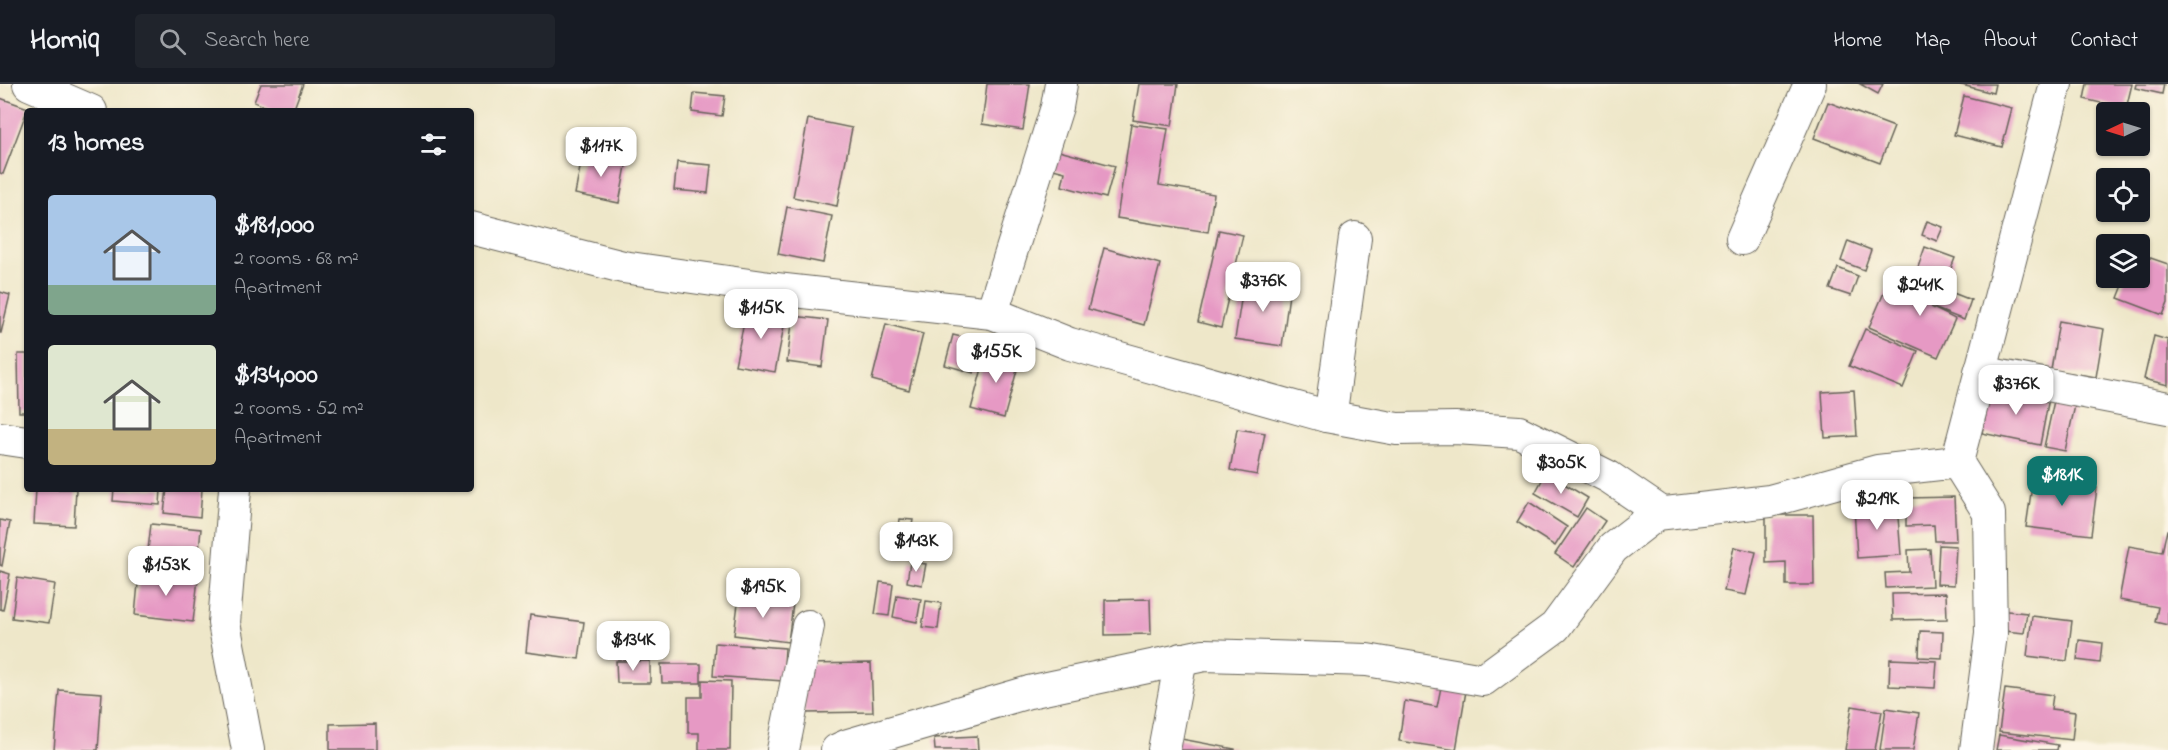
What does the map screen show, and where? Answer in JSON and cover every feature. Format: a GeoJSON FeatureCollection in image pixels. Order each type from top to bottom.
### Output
{"type":"FeatureCollection","features":[{"type":"Feature","properties":{"kind":"street"},"geometry":{"type":"LineString","coordinates":[[29,84],[84,108]]}},
{"type":"Feature","properties":{"kind":"street"},"geometry":{"type":"LineString","coordinates":[[992,313],[1057,107],[1061,84]]}},
{"type":"Feature","properties":{"kind":"street"},"geometry":{"type":"LineString","coordinates":[[1742,239],[1809,84]]}},
{"type":"Feature","properties":{"kind":"street"},"geometry":{"type":"LineString","coordinates":[[1976,750],[1991,634],[1989,513],[1957,462],[2056,84]]}},
{"type":"Feature","properties":{"kind":"street"},"geometry":{"type":"LineString","coordinates":[[474,229],[623,267],[776,289],[992,313],[1070,344],[1326,416],[1397,429],[1455,428],[1519,432],[1609,477],[1662,513]]}},
{"type":"Feature","properties":{"kind":"street"},"geometry":{"type":"LineString","coordinates":[[1326,416],[1332,404],[1355,238]]}},
{"type":"Feature","properties":{"kind":"street"},"geometry":{"type":"LineString","coordinates":[[1980,372],[2168,408]]}},
{"type":"Feature","properties":{"kind":"street"},"geometry":{"type":"LineString","coordinates":[[0,438],[24,442]]}},
{"type":"Feature","properties":{"kind":"street"},"geometry":{"type":"LineString","coordinates":[[837,750],[882,734],[1029,692],[1204,655],[1367,660],[1483,680],[1555,627],[1613,548],[1657,514],[1770,501],[1878,471],[1957,462]]}},
{"type":"Feature","properties":{"kind":"street"},"geometry":{"type":"LineString","coordinates":[[235,492],[224,623],[248,750]]}},
{"type":"Feature","properties":{"kind":"street"},"geometry":{"type":"LineString","coordinates":[[783,750],[808,626]]}},
{"type":"Feature","properties":{"kind":"street"},"geometry":{"type":"LineString","coordinates":[[1164,750],[1181,659]]}},
{"type":"Feature","properties":{"kind":"building"},"geometry":{"type":"Polygon","coordinates":[[[261,84],[303,84],[294,108],[269,108],[254,102],[261,84]]]}},
{"type":"Feature","properties":{"kind":"building"},"geometry":{"type":"Polygon","coordinates":[[[987,84],[1030,84],[1023,130],[982,124],[987,84]]]}},
{"type":"Feature","properties":{"kind":"building"},"geometry":{"type":"Polygon","coordinates":[[[1139,84],[1178,84],[1172,126],[1133,120],[1139,84]]]}},
{"type":"Feature","properties":{"kind":"building"},"geometry":{"type":"Polygon","coordinates":[[[1860,84],[1883,84],[1878,94],[1860,84]]]}},
{"type":"Feature","properties":{"kind":"building"},"geometry":{"type":"Polygon","coordinates":[[[1958,84],[1995,84],[1993,93],[1958,84]]]}},
{"type":"Feature","properties":{"kind":"building"},"geometry":{"type":"Polygon","coordinates":[[[2087,84],[2132,84],[2128,102],[2097,102],[2084,99],[2087,84]]]}},
{"type":"Feature","properties":{"kind":"building"},"geometry":{"type":"Polygon","coordinates":[[[2136,84],[2164,84],[2162,94],[2135,88],[2136,84]]]}},
{"type":"Feature","properties":{"kind":"building"},"geometry":{"type":"Polygon","coordinates":[[[694,93],[725,96],[722,116],[692,112],[694,93]]]}},
{"type":"Feature","properties":{"kind":"building"},"geometry":{"type":"Polygon","coordinates":[[[1964,96],[2012,108],[2002,147],[1954,135],[1964,96]]]}},
{"type":"Feature","properties":{"kind":"building"},"geometry":{"type":"Polygon","coordinates":[[[0,98],[28,108],[24,108],[24,119],[3,174],[0,173],[0,98]]]}},
{"type":"Feature","properties":{"kind":"building"},"geometry":{"type":"Polygon","coordinates":[[[1828,102],[1894,127],[1880,163],[1814,138],[1828,102]]]}},
{"type":"Feature","properties":{"kind":"building"},"geometry":{"type":"Polygon","coordinates":[[[808,119],[852,128],[837,206],[793,197],[808,119]]]}},
{"type":"Feature","properties":{"kind":"building"},"geometry":{"type":"Polygon","coordinates":[[[1131,124],[1168,129],[1159,185],[1214,194],[1208,232],[1117,218],[1131,124]]]}},
{"type":"Feature","properties":{"kind":"building"},"geometry":{"type":"Polygon","coordinates":[[[1059,151],[1115,166],[1106,198],[1062,186],[1065,172],[1053,169],[1059,151]]]}},
{"type":"Feature","properties":{"kind":"building"},"geometry":{"type":"Polygon","coordinates":[[[583,152],[627,161],[619,203],[575,194],[583,152]]]}},
{"type":"Feature","properties":{"kind":"building"},"geometry":{"type":"Polygon","coordinates":[[[677,162],[711,165],[708,193],[674,190],[677,162]]]}},
{"type":"Feature","properties":{"kind":"building"},"geometry":{"type":"Polygon","coordinates":[[[787,207],[832,216],[823,263],[778,254],[787,207]]]}},
{"type":"Feature","properties":{"kind":"building"},"geometry":{"type":"Polygon","coordinates":[[[1927,221],[1943,227],[1937,241],[1922,235],[1927,221]]]}},
{"type":"Feature","properties":{"kind":"building"},"geometry":{"type":"Polygon","coordinates":[[[1219,230],[1243,235],[1221,328],[1198,322],[1219,230]]]}},
{"type":"Feature","properties":{"kind":"building"},"geometry":{"type":"Polygon","coordinates":[[[1848,241],[1871,250],[1864,270],[1841,261],[1848,241]]]}},
{"type":"Feature","properties":{"kind":"building"},"geometry":{"type":"Polygon","coordinates":[[[1925,247],[1955,258],[1945,284],[1916,273],[1925,247]]]}},
{"type":"Feature","properties":{"kind":"building"},"geometry":{"type":"Polygon","coordinates":[[[1104,248],[1160,264],[1144,325],[1088,309],[1104,248]]]}},
{"type":"Feature","properties":{"kind":"building"},"geometry":{"type":"Polygon","coordinates":[[[2150,258],[2168,264],[2168,303],[2163,315],[2118,298],[2122,288],[2150,288],[2150,258]]]}},
{"type":"Feature","properties":{"kind":"building"},"geometry":{"type":"Polygon","coordinates":[[[1838,268],[1858,276],[1851,296],[1830,289],[1838,268]]]}},
{"type":"Feature","properties":{"kind":"building"},"geometry":{"type":"Polygon","coordinates":[[[1244,281],[1290,287],[1282,346],[1235,339],[1244,281]]]}},
{"type":"Feature","properties":{"kind":"building"},"geometry":{"type":"Polygon","coordinates":[[[1925,282],[1971,300],[1964,320],[1931,307],[1955,319],[1938,357],[1869,327],[1886,288],[1918,302],[1925,282]]]}},
{"type":"Feature","properties":{"kind":"building"},"geometry":{"type":"Polygon","coordinates":[[[0,292],[10,295],[1,333],[0,333],[0,292]]]}},
{"type":"Feature","properties":{"kind":"building"},"geometry":{"type":"Polygon","coordinates":[[[747,308],[786,316],[775,372],[735,365],[747,308]]]}},
{"type":"Feature","properties":{"kind":"building"},"geometry":{"type":"Polygon","coordinates":[[[793,316],[828,320],[822,367],[787,362],[793,316]]]}},
{"type":"Feature","properties":{"kind":"building"},"geometry":{"type":"Polygon","coordinates":[[[2059,321],[2104,329],[2096,377],[2051,370],[2059,321]]]}},
{"type":"Feature","properties":{"kind":"building"},"geometry":{"type":"Polygon","coordinates":[[[886,324],[923,334],[909,390],[872,380],[886,324]]]}},
{"type":"Feature","properties":{"kind":"building"},"geometry":{"type":"Polygon","coordinates":[[[1865,329],[1918,351],[1903,388],[1849,366],[1865,329]]]}},
{"type":"Feature","properties":{"kind":"building"},"geometry":{"type":"Polygon","coordinates":[[[953,335],[982,342],[974,373],[945,365],[953,335]]]}},
{"type":"Feature","properties":{"kind":"building"},"geometry":{"type":"Polygon","coordinates":[[[2154,336],[2168,340],[2168,385],[2144,379],[2154,336]]]}},
{"type":"Feature","properties":{"kind":"building"},"geometry":{"type":"Polygon","coordinates":[[[987,350],[1020,359],[1004,418],[971,409],[987,350]]]}},
{"type":"Feature","properties":{"kind":"building"},"geometry":{"type":"Polygon","coordinates":[[[18,354],[24,354],[24,412],[19,412],[18,354]]]}},
{"type":"Feature","properties":{"kind":"building"},"geometry":{"type":"Polygon","coordinates":[[[1992,386],[2049,398],[2040,445],[1982,433],[1992,386]]]}},
{"type":"Feature","properties":{"kind":"building"},"geometry":{"type":"Polygon","coordinates":[[[1854,390],[1857,436],[1825,438],[1822,392],[1854,390]]]}},
{"type":"Feature","properties":{"kind":"building"},"geometry":{"type":"Polygon","coordinates":[[[2055,396],[2076,401],[2065,451],[2044,447],[2055,396]]]}},
{"type":"Feature","properties":{"kind":"building"},"geometry":{"type":"Polygon","coordinates":[[[1237,429],[1265,433],[1257,475],[1230,470],[1237,429]]]}},
{"type":"Feature","properties":{"kind":"building"},"geometry":{"type":"Polygon","coordinates":[[[1546,473],[1588,498],[1577,517],[1535,493],[1546,473]]]}},
{"type":"Feature","properties":{"kind":"building"},"geometry":{"type":"Polygon","coordinates":[[[2033,479],[2097,488],[2091,535],[2026,527],[2033,479]]]}},
{"type":"Feature","properties":{"kind":"building"},"geometry":{"type":"Polygon","coordinates":[[[36,492],[76,492],[74,526],[34,524],[36,492]]]}},
{"type":"Feature","properties":{"kind":"building"},"geometry":{"type":"Polygon","coordinates":[[[114,492],[161,492],[160,505],[113,501],[114,492]]]}},
{"type":"Feature","properties":{"kind":"building"},"geometry":{"type":"Polygon","coordinates":[[[167,492],[202,492],[200,517],[164,513],[167,492]]]}},
{"type":"Feature","properties":{"kind":"building"},"geometry":{"type":"Polygon","coordinates":[[[1954,497],[1956,541],[1935,541],[1934,525],[1906,526],[1906,498],[1954,497]]]}},
{"type":"Feature","properties":{"kind":"building"},"geometry":{"type":"Polygon","coordinates":[[[1529,502],[1567,527],[1555,546],[1517,522],[1529,502]]]}},
{"type":"Feature","properties":{"kind":"building"},"geometry":{"type":"Polygon","coordinates":[[[1897,504],[1901,555],[1857,558],[1854,507],[1897,504]]]}},
{"type":"Feature","properties":{"kind":"building"},"geometry":{"type":"Polygon","coordinates":[[[1586,508],[1605,521],[1574,567],[1555,554],[1586,508]]]}},
{"type":"Feature","properties":{"kind":"building"},"geometry":{"type":"Polygon","coordinates":[[[1766,515],[1813,515],[1814,585],[1786,585],[1786,562],[1766,563],[1766,515]]]}},
{"type":"Feature","properties":{"kind":"building"},"geometry":{"type":"Polygon","coordinates":[[[900,519],[913,520],[908,547],[896,545],[900,519]]]}},
{"type":"Feature","properties":{"kind":"building"},"geometry":{"type":"Polygon","coordinates":[[[0,520],[10,522],[2,566],[0,565],[0,520]]]}},
{"type":"Feature","properties":{"kind":"building"},"geometry":{"type":"Polygon","coordinates":[[[151,524],[201,529],[197,572],[146,567],[151,524]]]}},
{"type":"Feature","properties":{"kind":"building"},"geometry":{"type":"Polygon","coordinates":[[[2167,530],[2168,625],[2155,622],[2158,607],[2119,600],[2129,546],[2162,552],[2167,530]]]}},
{"type":"Feature","properties":{"kind":"building"},"geometry":{"type":"Polygon","coordinates":[[[1939,545],[1956,546],[1954,585],[1937,584],[1939,545]]]}},
{"type":"Feature","properties":{"kind":"building"},"geometry":{"type":"Polygon","coordinates":[[[1734,547],[1756,552],[1746,595],[1724,591],[1734,547]]]}},
{"type":"Feature","properties":{"kind":"building"},"geometry":{"type":"Polygon","coordinates":[[[1930,549],[1932,586],[1886,588],[1885,573],[1909,572],[1908,550],[1930,549]]]}},
{"type":"Feature","properties":{"kind":"building"},"geometry":{"type":"Polygon","coordinates":[[[910,562],[926,564],[922,585],[907,582],[910,562]]]}},
{"type":"Feature","properties":{"kind":"building"},"geometry":{"type":"Polygon","coordinates":[[[0,571],[10,574],[3,610],[0,609],[0,571]]]}},
{"type":"Feature","properties":{"kind":"building"},"geometry":{"type":"Polygon","coordinates":[[[139,573],[198,579],[193,622],[135,615],[139,573]]]}},
{"type":"Feature","properties":{"kind":"building"},"geometry":{"type":"Polygon","coordinates":[[[17,578],[55,584],[49,623],[12,618],[17,578]]]}},
{"type":"Feature","properties":{"kind":"building"},"geometry":{"type":"Polygon","coordinates":[[[880,582],[893,584],[889,616],[875,614],[880,582]]]}},
{"type":"Feature","properties":{"kind":"building"},"geometry":{"type":"Polygon","coordinates":[[[1946,593],[1947,619],[1893,620],[1892,594],[1946,593]]]}},
{"type":"Feature","properties":{"kind":"building"},"geometry":{"type":"Polygon","coordinates":[[[897,595],[921,599],[917,622],[893,617],[897,595]]]}},
{"type":"Feature","properties":{"kind":"building"},"geometry":{"type":"Polygon","coordinates":[[[739,596],[793,604],[788,642],[734,635],[739,596]]]}},
{"type":"Feature","properties":{"kind":"building"},"geometry":{"type":"Polygon","coordinates":[[[1150,599],[1151,634],[1105,635],[1105,600],[1150,599]]]}},
{"type":"Feature","properties":{"kind":"building"},"geometry":{"type":"Polygon","coordinates":[[[926,601],[941,603],[938,629],[922,627],[926,601]]]}},
{"type":"Feature","properties":{"kind":"building"},"geometry":{"type":"Polygon","coordinates":[[[1997,610],[2027,613],[2024,633],[1995,630],[1997,610]]]}},
{"type":"Feature","properties":{"kind":"building"},"geometry":{"type":"Polygon","coordinates":[[[530,615],[584,622],[579,659],[526,652],[530,615]]]}},
{"type":"Feature","properties":{"kind":"building"},"geometry":{"type":"Polygon","coordinates":[[[2032,616],[2072,621],[2067,661],[2027,656],[2032,616]]]}},
{"type":"Feature","properties":{"kind":"building"},"geometry":{"type":"Polygon","coordinates":[[[1920,631],[1943,632],[1942,658],[1919,657],[1920,631]]]}},
{"type":"Feature","properties":{"kind":"building"},"geometry":{"type":"Polygon","coordinates":[[[2079,640],[2102,643],[2100,663],[2077,660],[2079,640]]]}},
{"type":"Feature","properties":{"kind":"building"},"geometry":{"type":"Polygon","coordinates":[[[715,643],[785,648],[783,681],[713,676],[715,643]]]}},
{"type":"Feature","properties":{"kind":"building"},"geometry":{"type":"Polygon","coordinates":[[[1890,659],[1937,661],[1935,688],[1889,686],[1890,659]]]}},
{"type":"Feature","properties":{"kind":"building"},"geometry":{"type":"Polygon","coordinates":[[[616,661],[650,661],[650,683],[617,683],[616,661]]]}},
{"type":"Feature","properties":{"kind":"building"},"geometry":{"type":"Polygon","coordinates":[[[871,663],[873,712],[804,713],[803,664],[871,663]]]}},
{"type":"Feature","properties":{"kind":"building"},"geometry":{"type":"Polygon","coordinates":[[[661,664],[701,664],[701,683],[662,683],[661,664]]]}},
{"type":"Feature","properties":{"kind":"building"},"geometry":{"type":"Polygon","coordinates":[[[702,680],[731,681],[730,750],[699,750],[699,733],[688,733],[688,697],[702,697],[702,680]]]}},
{"type":"Feature","properties":{"kind":"building"},"geometry":{"type":"Polygon","coordinates":[[[1441,687],[1466,691],[1456,750],[1399,741],[1405,701],[1437,707],[1441,687]]]}},
{"type":"Feature","properties":{"kind":"building"},"geometry":{"type":"Polygon","coordinates":[[[2005,689],[2053,695],[2051,709],[2075,712],[2072,740],[1999,732],[2005,689]]]}},
{"type":"Feature","properties":{"kind":"building"},"geometry":{"type":"Polygon","coordinates":[[[59,690],[102,693],[98,750],[54,750],[59,690]]]}},
{"type":"Feature","properties":{"kind":"building"},"geometry":{"type":"Polygon","coordinates":[[[1852,706],[1882,711],[1875,750],[1845,750],[1852,706]]]}},
{"type":"Feature","properties":{"kind":"building"},"geometry":{"type":"Polygon","coordinates":[[[1886,708],[1919,713],[1913,750],[1880,750],[1886,708]]]}},
{"type":"Feature","properties":{"kind":"building"},"geometry":{"type":"Polygon","coordinates":[[[375,723],[375,750],[330,750],[330,724],[375,723]]]}},
{"type":"Feature","properties":{"kind":"building"},"geometry":{"type":"Polygon","coordinates":[[[1999,735],[2058,745],[2057,750],[1996,750],[1999,735]]]}},
{"type":"Feature","properties":{"kind":"building"},"geometry":{"type":"Polygon","coordinates":[[[977,736],[978,750],[935,750],[934,738],[977,736]]]}},
{"type":"Feature","properties":{"kind":"building"},"geometry":{"type":"Polygon","coordinates":[[[1176,738],[1235,749],[1235,750],[1174,750],[1176,738]]]}}]}
